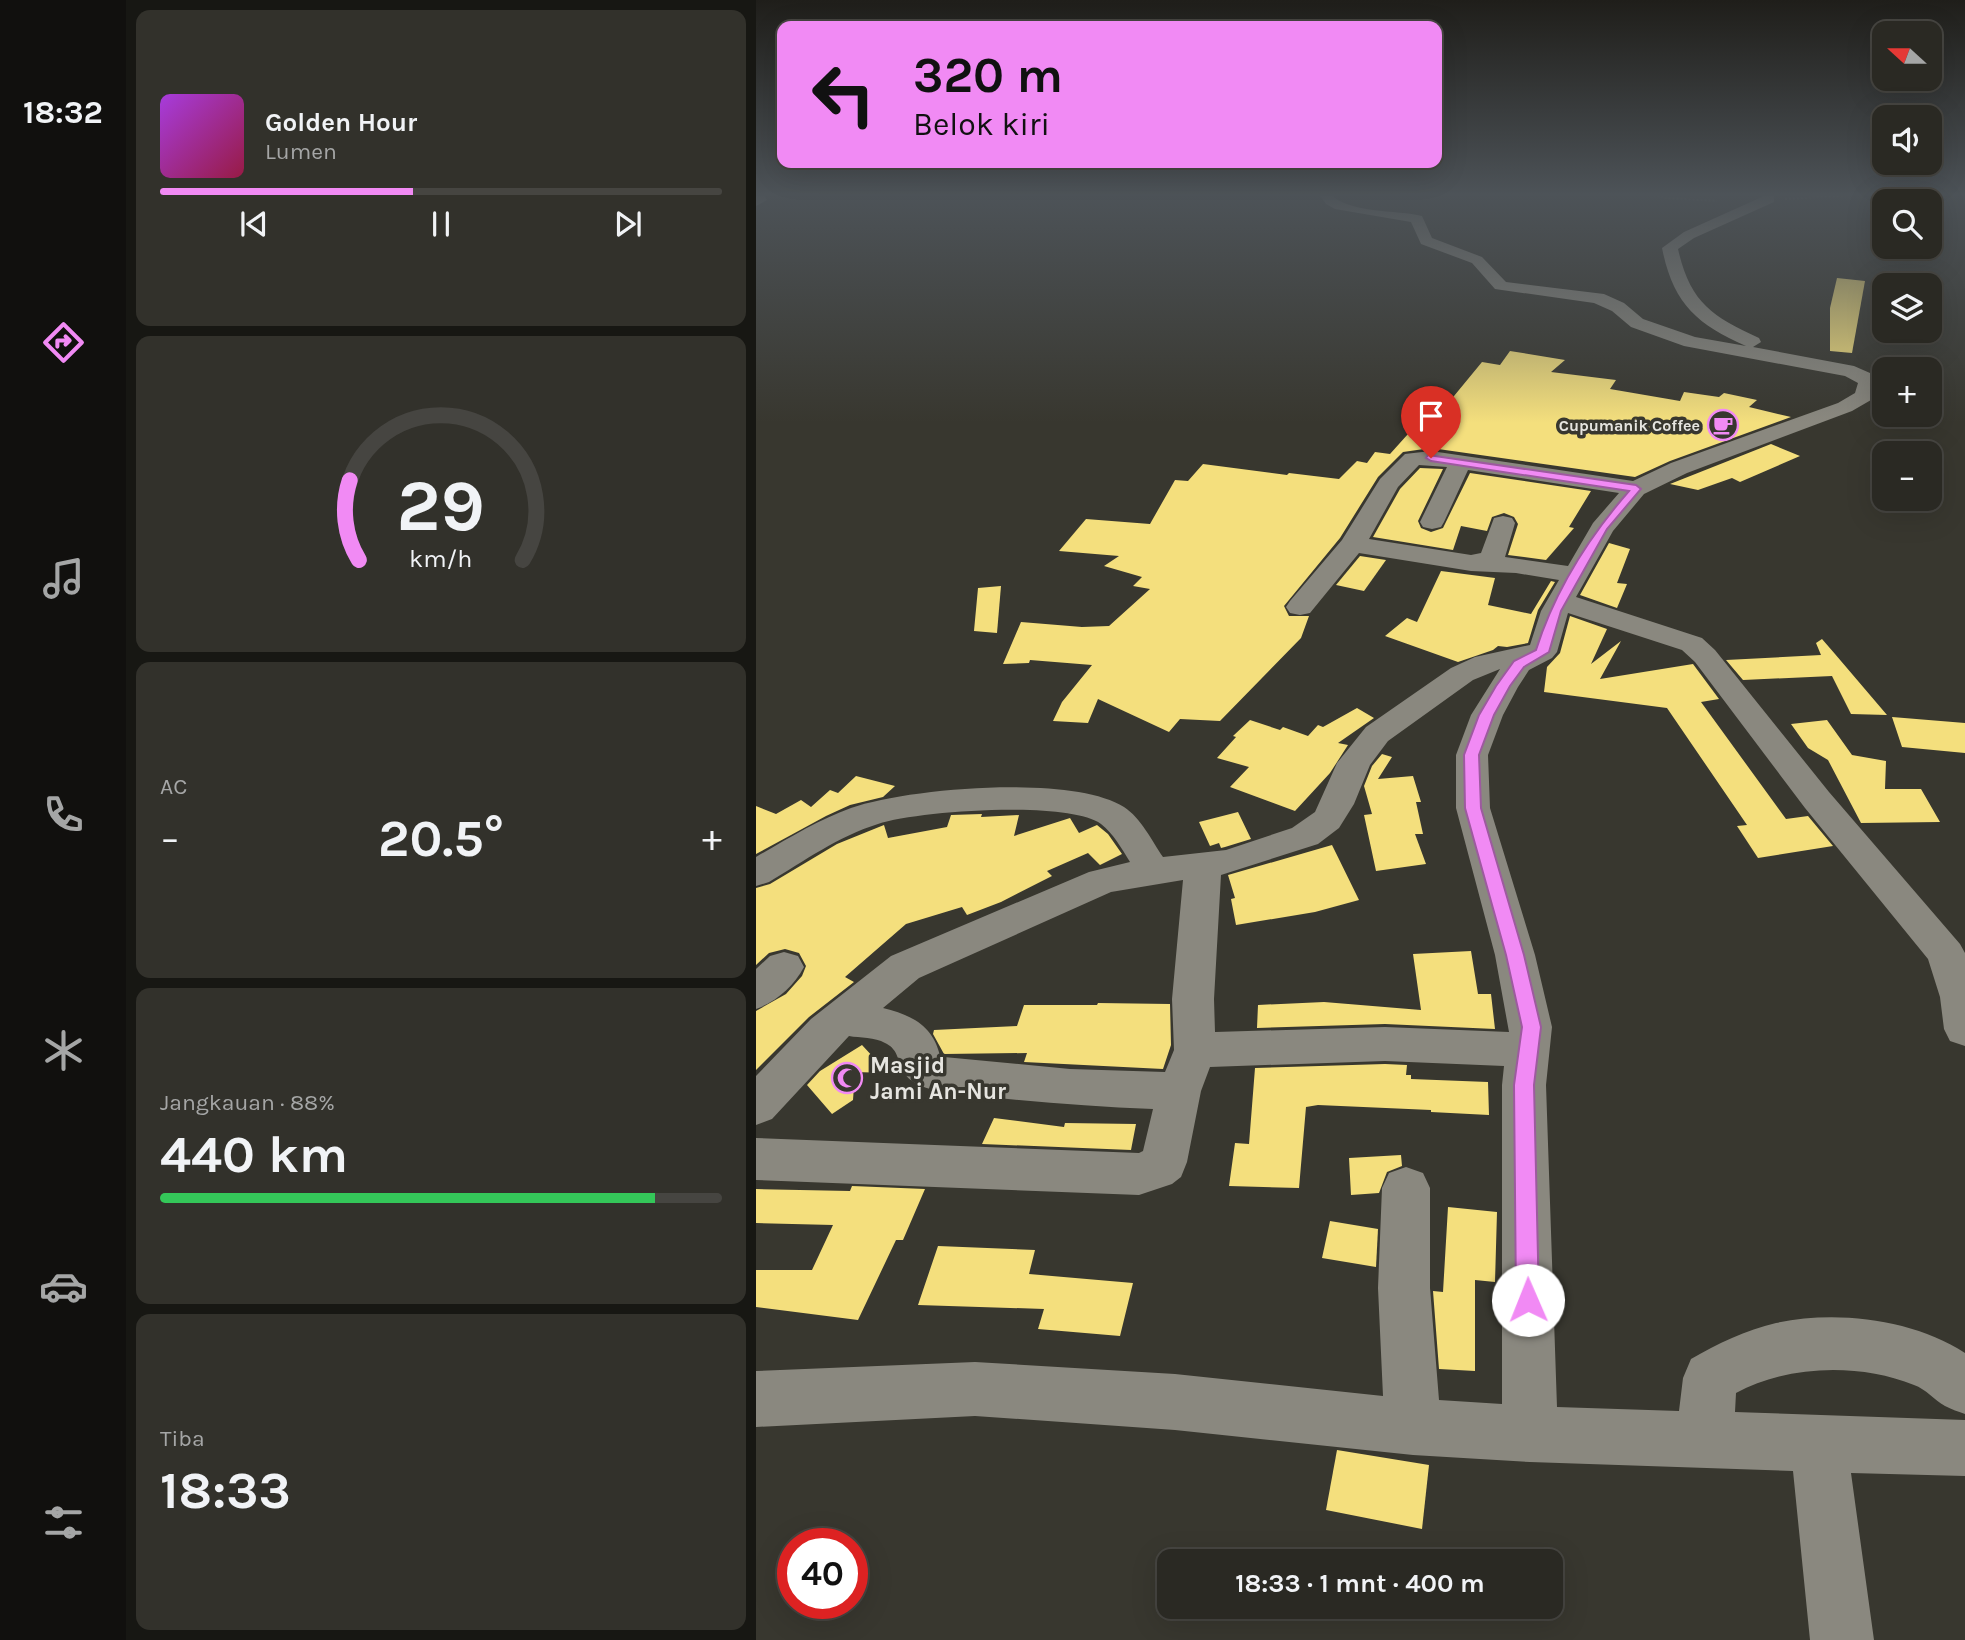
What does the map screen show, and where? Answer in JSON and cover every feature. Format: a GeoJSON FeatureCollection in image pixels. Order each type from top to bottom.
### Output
{"type":"FeatureCollection","features":[{"type":"Feature","properties":{"kind":"street"},"geometry":{"type":"LineString","coordinates":[[1486,271],[1489,278],[1501,286],[1598,298],[1652,329],[1691,342],[1779,356],[1854,372],[1865,378],[1868,389],[1864,396],[1845,407],[1679,468],[1636,489],[1602,528],[1555,611],[1542,652],[1519,664],[1503,686],[1486,715],[1472,755],[1473,808],[1515,955],[1531,1027],[1524,1085],[1530,1434]]}},
{"type":"Feature","properties":{"kind":"street"},"geometry":{"type":"LineString","coordinates":[[1674,271],[1687,300],[1698,312],[1779,356]]}},
{"type":"Feature","properties":{"kind":"street"},"geometry":{"type":"LineString","coordinates":[[1300,607],[1353,544],[1388,484],[1407,463],[1422,457],[1636,489]]}},
{"type":"Feature","properties":{"kind":"street"},"geometry":{"type":"LineString","coordinates":[[1432,522],[1461,462]]}},
{"type":"Feature","properties":{"kind":"street"},"geometry":{"type":"LineString","coordinates":[[1471,563],[1493,558],[1503,523]]}},
{"type":"Feature","properties":{"kind":"street"},"geometry":{"type":"LineString","coordinates":[[1353,544],[1471,563],[1516,565],[1568,588],[1628,625],[1692,644],[1705,656],[1817,800],[1946,954],[1961,997],[1965,1029]]}},
{"type":"Feature","properties":{"kind":"street"},"geometry":{"type":"LineString","coordinates":[[756,1106],[826,1031],[905,967],[1102,881],[1153,870],[1229,862],[1305,836],[1327,820],[1337,804],[1354,763],[1377,734],[1462,674],[1485,663],[1542,652]]}},
{"type":"Feature","properties":{"kind":"street"},"geometry":{"type":"LineString","coordinates":[[756,873],[805,844],[867,815],[932,803],[978,800],[1089,805],[1111,814],[1153,870]]}},
{"type":"Feature","properties":{"kind":"street"},"geometry":{"type":"LineString","coordinates":[[756,1158],[1139,1174],[1155,1169],[1164,1162],[1187,1070],[1203,864]]}},
{"type":"Feature","properties":{"kind":"street"},"geometry":{"type":"LineString","coordinates":[[840,1019],[892,1027],[910,1038],[920,1066],[936,1073],[1070,1087],[1385,1044],[1528,1050]]}},
{"type":"Feature","properties":{"kind":"street"},"geometry":{"type":"LineString","coordinates":[[1406,1188],[1404,1289],[1413,1427]]}},
{"type":"Feature","properties":{"kind":"street"},"geometry":{"type":"LineString","coordinates":[[1704,1441],[1710,1378],[1740,1361],[1777,1349],[1852,1343],[1902,1354],[1938,1368],[1965,1387]]}},
{"type":"Feature","properties":{"kind":"street"},"geometry":{"type":"LineString","coordinates":[[756,1399],[975,1389],[1175,1402],[1413,1427],[1530,1434],[1965,1448]]}},
{"type":"Feature","properties":{"kind":"street"},"geometry":{"type":"LineString","coordinates":[[1819,1445],[1842,1640]]}},
{"type":"Feature","properties":{"kind":"building"},"geometry":{"type":"Polygon","coordinates":[[[1837,278],[1865,281],[1852,353],[1830,351],[1830,308],[1837,278]]]}},
{"type":"Feature","properties":{"kind":"building"},"geometry":{"type":"Polygon","coordinates":[[[1510,351],[1565,360],[1551,372],[1616,380],[1610,389],[1680,401],[1684,392],[1719,397],[1724,393],[1757,400],[1749,407],[1791,417],[1670,461],[1635,477],[1431,448],[1403,452],[1378,477],[1340,538],[1284,606],[1289,616],[1309,616],[1301,638],[1220,721],[1180,719],[1169,732],[1098,699],[1088,723],[1053,721],[1062,702],[1092,665],[1030,660],[1029,663],[1003,664],[1021,622],[1082,627],[1109,626],[1150,589],[1133,586],[1142,577],[1104,566],[1119,556],[1059,551],[1086,519],[1150,524],[1175,480],[1188,481],[1203,464],[1339,479],[1357,461],[1367,463],[1375,452],[1390,454],[1408,434],[1440,413],[1482,362],[1500,365],[1510,351]]]}},
{"type":"Feature","properties":{"kind":"building"},"geometry":{"type":"Polygon","coordinates":[[[1771,444],[1800,456],[1740,482],[1732,478],[1698,490],[1670,484],[1771,444]]]}},
{"type":"Feature","properties":{"kind":"building"},"geometry":{"type":"Polygon","coordinates":[[[1420,468],[1443,469],[1418,521],[1421,528],[1431,532],[1443,528],[1470,473],[1591,491],[1569,527],[1574,528],[1546,560],[1508,555],[1518,524],[1514,517],[1504,513],[1492,517],[1487,531],[1461,526],[1453,550],[1373,537],[1400,489],[1420,468]]]}},
{"type":"Feature","properties":{"kind":"building"},"geometry":{"type":"Polygon","coordinates":[[[1609,543],[1630,549],[1617,583],[1627,584],[1617,608],[1580,595],[1609,543]]]}},
{"type":"Feature","properties":{"kind":"building"},"geometry":{"type":"Polygon","coordinates":[[[1360,556],[1386,560],[1364,591],[1336,585],[1360,556]]]}},
{"type":"Feature","properties":{"kind":"building"},"geometry":{"type":"Polygon","coordinates":[[[1441,571],[1495,578],[1488,605],[1531,614],[1551,581],[1555,582],[1538,610],[1528,643],[1498,646],[1458,662],[1385,636],[1407,618],[1417,622],[1441,571]]]}},
{"type":"Feature","properties":{"kind":"building"},"geometry":{"type":"Polygon","coordinates":[[[1001,586],[997,633],[974,631],[978,588],[1001,586]]]}},
{"type":"Feature","properties":{"kind":"building"},"geometry":{"type":"Polygon","coordinates":[[[1570,616],[1607,629],[1591,664],[1621,641],[1600,679],[1693,664],[1719,699],[1701,702],[1786,819],[1808,816],[1833,846],[1758,858],[1737,826],[1747,825],[1667,708],[1544,692],[1547,667],[1560,653],[1570,616]]]}},
{"type":"Feature","properties":{"kind":"building"},"geometry":{"type":"Polygon","coordinates":[[[1822,639],[1887,715],[1851,714],[1832,676],[1743,680],[1726,660],[1821,655],[1816,643],[1822,639]]]}},
{"type":"Feature","properties":{"kind":"building"},"geometry":{"type":"Polygon","coordinates":[[[1357,708],[1374,718],[1338,743],[1348,745],[1330,773],[1295,811],[1230,787],[1249,767],[1217,758],[1236,737],[1233,736],[1250,720],[1308,736],[1318,725],[1323,727],[1357,708]]]}},
{"type":"Feature","properties":{"kind":"building"},"geometry":{"type":"Polygon","coordinates":[[[1892,717],[1965,723],[1965,753],[1902,747],[1892,717]]]}},
{"type":"Feature","properties":{"kind":"building"},"geometry":{"type":"Polygon","coordinates":[[[1827,720],[1852,755],[1886,761],[1885,789],[1921,789],[1940,822],[1861,823],[1828,760],[1808,748],[1791,724],[1827,720]]]}},
{"type":"Feature","properties":{"kind":"building"},"geometry":{"type":"Polygon","coordinates":[[[1382,754],[1392,757],[1378,779],[1413,776],[1421,802],[1416,802],[1423,834],[1415,834],[1426,864],[1376,871],[1364,815],[1372,814],[1364,786],[1372,766],[1382,754]]]}},
{"type":"Feature","properties":{"kind":"building"},"geometry":{"type":"Polygon","coordinates":[[[856,776],[895,786],[883,797],[850,805],[756,854],[756,806],[776,814],[801,800],[811,807],[830,790],[838,793],[856,776]]]}},
{"type":"Feature","properties":{"kind":"building"},"geometry":{"type":"Polygon","coordinates":[[[1238,812],[1251,839],[1221,848],[1219,843],[1210,846],[1199,822],[1238,812]]]}},
{"type":"Feature","properties":{"kind":"building"},"geometry":{"type":"Polygon","coordinates":[[[982,814],[981,817],[1019,815],[1014,836],[1070,818],[1079,833],[1097,825],[1108,834],[1122,854],[1100,865],[1088,853],[1047,871],[1052,876],[1001,902],[967,915],[962,907],[906,924],[845,977],[854,982],[809,1017],[756,1070],[756,1011],[786,994],[802,976],[806,966],[799,953],[785,949],[769,953],[756,965],[756,888],[770,884],[837,844],[884,825],[888,838],[947,827],[951,815],[982,814]]]}},
{"type":"Feature","properties":{"kind":"building"},"geometry":{"type":"Polygon","coordinates":[[[1332,845],[1359,900],[1315,912],[1236,925],[1231,899],[1235,898],[1228,875],[1332,845]]]}},
{"type":"Feature","properties":{"kind":"building"},"geometry":{"type":"Polygon","coordinates":[[[1471,951],[1478,994],[1491,994],[1495,1029],[1385,1024],[1257,1028],[1258,1005],[1324,1002],[1421,1010],[1413,954],[1471,951]]]}},
{"type":"Feature","properties":{"kind":"building"},"geometry":{"type":"Polygon","coordinates":[[[1170,1004],[1171,1045],[1163,1069],[1024,1062],[1027,1053],[944,1054],[933,1034],[934,1030],[1017,1026],[1024,1005],[1170,1004]]]}},
{"type":"Feature","properties":{"kind":"building","name":"Masjid Jami An-Nur"},"geometry":{"type":"Polygon","coordinates":[[[862,1045],[888,1073],[855,1072],[853,1100],[832,1114],[807,1085],[820,1071],[862,1045]]]}},
{"type":"Feature","properties":{"kind":"building"},"geometry":{"type":"Polygon","coordinates":[[[1407,1065],[1406,1075],[1411,1075],[1411,1079],[1488,1082],[1489,1115],[1318,1105],[1306,1107],[1299,1188],[1229,1186],[1235,1143],[1249,1144],[1255,1068],[1407,1065]]]}},
{"type":"Feature","properties":{"kind":"building"},"geometry":{"type":"Polygon","coordinates":[[[994,1118],[1064,1127],[1065,1123],[1136,1124],[1131,1150],[982,1144],[994,1118]]]}},
{"type":"Feature","properties":{"kind":"building"},"geometry":{"type":"Polygon","coordinates":[[[1401,1155],[1402,1166],[1387,1172],[1379,1193],[1351,1195],[1349,1158],[1401,1155]]]}},
{"type":"Feature","properties":{"kind":"building"},"geometry":{"type":"Polygon","coordinates":[[[852,1186],[925,1189],[903,1240],[896,1240],[858,1320],[756,1307],[756,1270],[812,1270],[833,1225],[756,1223],[756,1189],[850,1191],[852,1186]]]}},
{"type":"Feature","properties":{"kind":"building"},"geometry":{"type":"Polygon","coordinates":[[[1448,1207],[1497,1212],[1495,1282],[1475,1280],[1475,1371],[1439,1369],[1433,1291],[1443,1292],[1448,1207]]]}},
{"type":"Feature","properties":{"kind":"building"},"geometry":{"type":"Polygon","coordinates":[[[1330,1221],[1378,1229],[1376,1267],[1322,1258],[1330,1221]]]}},
{"type":"Feature","properties":{"kind":"building"},"geometry":{"type":"Polygon","coordinates":[[[938,1246],[1035,1250],[1029,1274],[1133,1283],[1120,1336],[1038,1329],[1044,1309],[918,1305],[938,1246]]]}},
{"type":"Feature","properties":{"kind":"building"},"geometry":{"type":"Polygon","coordinates":[[[1337,1450],[1429,1465],[1422,1529],[1326,1510],[1337,1450]]]}},
{"type":"Feature","properties":{"kind":"place","name":"Cupumanik Coffee"},"geometry":{"type":"Point","coordinates":[1723,425]}},
{"type":"Feature","properties":{"kind":"place","name":"Masjid Jami An-Nur"},"geometry":{"type":"Point","coordinates":[847,1078]}},
{"type":"Feature","properties":{"kind":"route"},"geometry":{"type":"LineString","coordinates":[[1431,458],[1636,489],[1602,528],[1555,611],[1542,652],[1519,664],[1503,686],[1486,715],[1472,755],[1473,808],[1515,955],[1531,1027],[1524,1085],[1528,1300]]}}]}
